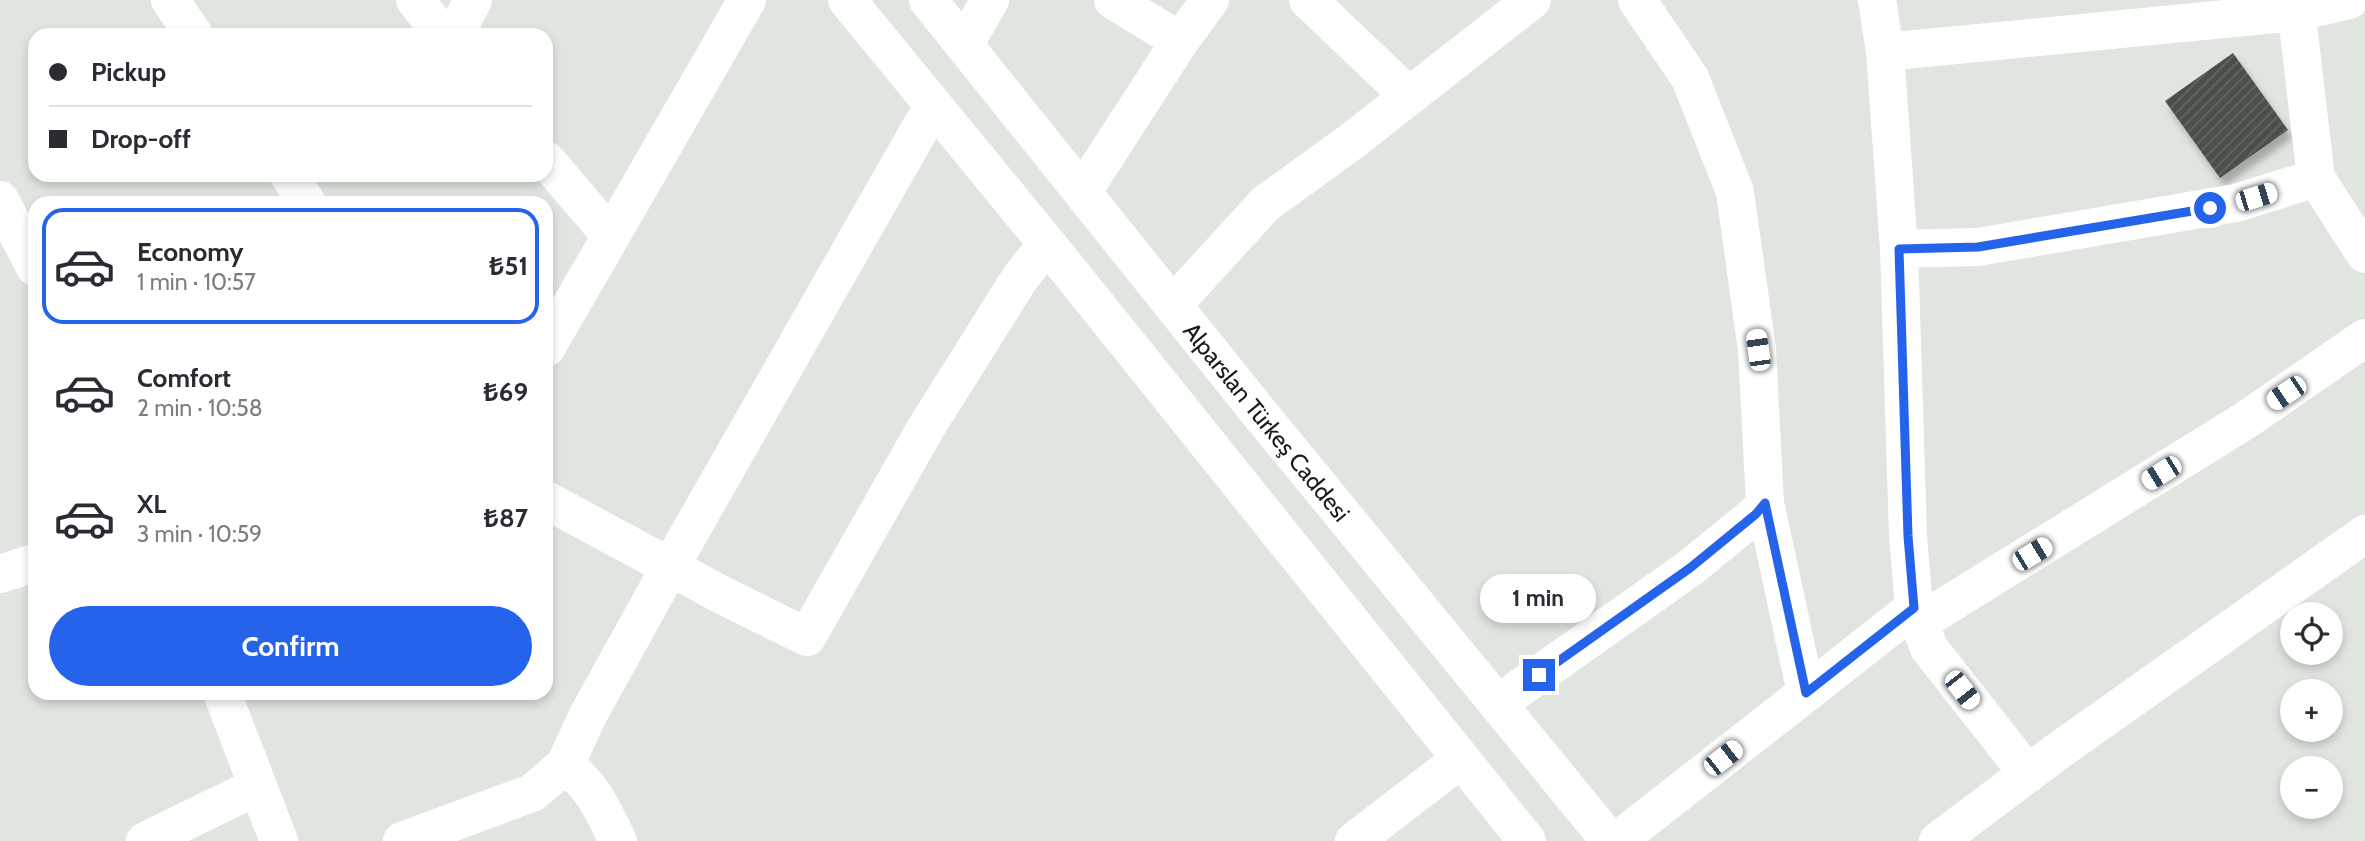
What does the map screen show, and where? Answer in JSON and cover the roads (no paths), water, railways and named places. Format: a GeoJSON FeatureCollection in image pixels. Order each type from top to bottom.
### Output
{"type":"FeatureCollection","features":[{"type":"Feature","properties":{"kind":"street"},"geometry":{"type":"LineString","coordinates":[[170,0],[189,28]]}},
{"type":"Feature","properties":{"kind":"street"},"geometry":{"type":"LineString","coordinates":[[415,0],[437,28]]}},
{"type":"Feature","properties":{"kind":"street"},"geometry":{"type":"LineString","coordinates":[[459,28],[473,0]]}},
{"type":"Feature","properties":{"kind":"street"},"geometry":{"type":"LineString","coordinates":[[553,336],[747,0]]}},
{"type":"Feature","properties":{"kind":"street"},"geometry":{"type":"LineString","coordinates":[[847,0],[1047,244],[1527,841]]}},
{"type":"Feature","properties":{"kind":"street","name":"Alparslan Türkeş Caddesi"},"geometry":{"type":"LineString","coordinates":[[928,0],[1610,841]]}},
{"type":"Feature","properties":{"kind":"street"},"geometry":{"type":"LineString","coordinates":[[964,45],[990,0]]}},
{"type":"Feature","properties":{"kind":"street"},"geometry":{"type":"LineString","coordinates":[[1112,0],[1180,41]]}},
{"type":"Feature","properties":{"kind":"street"},"geometry":{"type":"LineString","coordinates":[[1083,191],[1180,41],[1210,0]]}},
{"type":"Feature","properties":{"kind":"street"},"geometry":{"type":"LineString","coordinates":[[1308,0],[1409,96]]}},
{"type":"Feature","properties":{"kind":"street"},"geometry":{"type":"LineString","coordinates":[[1173,305],[1265,204],[1532,0]]}},
{"type":"Feature","properties":{"kind":"street"},"geometry":{"type":"LineString","coordinates":[[1637,0],[1690,78],[1735,192],[1758,350],[1765,503],[1806,693]]}},
{"type":"Feature","properties":{"kind":"street"},"geometry":{"type":"LineString","coordinates":[[1877,0],[1885,52],[1899,249],[1908,536],[1917,615],[1929,648],[2028,774]]}},
{"type":"Feature","properties":{"kind":"street"},"geometry":{"type":"LineString","coordinates":[[1885,52],[2348,0]]}},
{"type":"Feature","properties":{"kind":"street"},"geometry":{"type":"LineString","coordinates":[[2296,6],[2316,178],[2365,254]]}},
{"type":"Feature","properties":{"kind":"street"},"geometry":{"type":"LineString","coordinates":[[402,841],[532,793],[565,765],[588,715],[670,567],[933,106]]}},
{"type":"Feature","properties":{"kind":"street"},"geometry":{"type":"LineString","coordinates":[[553,168],[611,236]]}},
{"type":"Feature","properties":{"kind":"street"},"geometry":{"type":"LineString","coordinates":[[1899,249],[1978,247],[2222,206],[2316,178]]}},
{"type":"Feature","properties":{"kind":"street"},"geometry":{"type":"LineString","coordinates":[[0,200],[28,254]]}},
{"type":"Feature","properties":{"kind":"street"},"geometry":{"type":"LineString","coordinates":[[553,504],[807,637],[927,426],[1020,278],[1047,244]]}},
{"type":"Feature","properties":{"kind":"street"},"geometry":{"type":"LineString","coordinates":[[1617,841],[1806,693],[1917,615],[2234,427],[2365,338]]}},
{"type":"Feature","properties":{"kind":"street"},"geometry":{"type":"LineString","coordinates":[[1517,690],[1690,568],[1756,514],[1765,503]]}},
{"type":"Feature","properties":{"kind":"street"},"geometry":{"type":"LineString","coordinates":[[1938,841],[2365,534]]}},
{"type":"Feature","properties":{"kind":"street"},"geometry":{"type":"LineString","coordinates":[[0,574],[28,565]]}},
{"type":"Feature","properties":{"kind":"street"},"geometry":{"type":"LineString","coordinates":[[225,700],[279,841]]}},
{"type":"Feature","properties":{"kind":"street"},"geometry":{"type":"LineString","coordinates":[[1354,841],[1461,759]]}},
{"type":"Feature","properties":{"kind":"street"},"geometry":{"type":"LineString","coordinates":[[565,765],[583,779],[593,792],[618,841]]}},
{"type":"Feature","properties":{"kind":"street"},"geometry":{"type":"LineString","coordinates":[[145,841],[256,786]]}}]}
